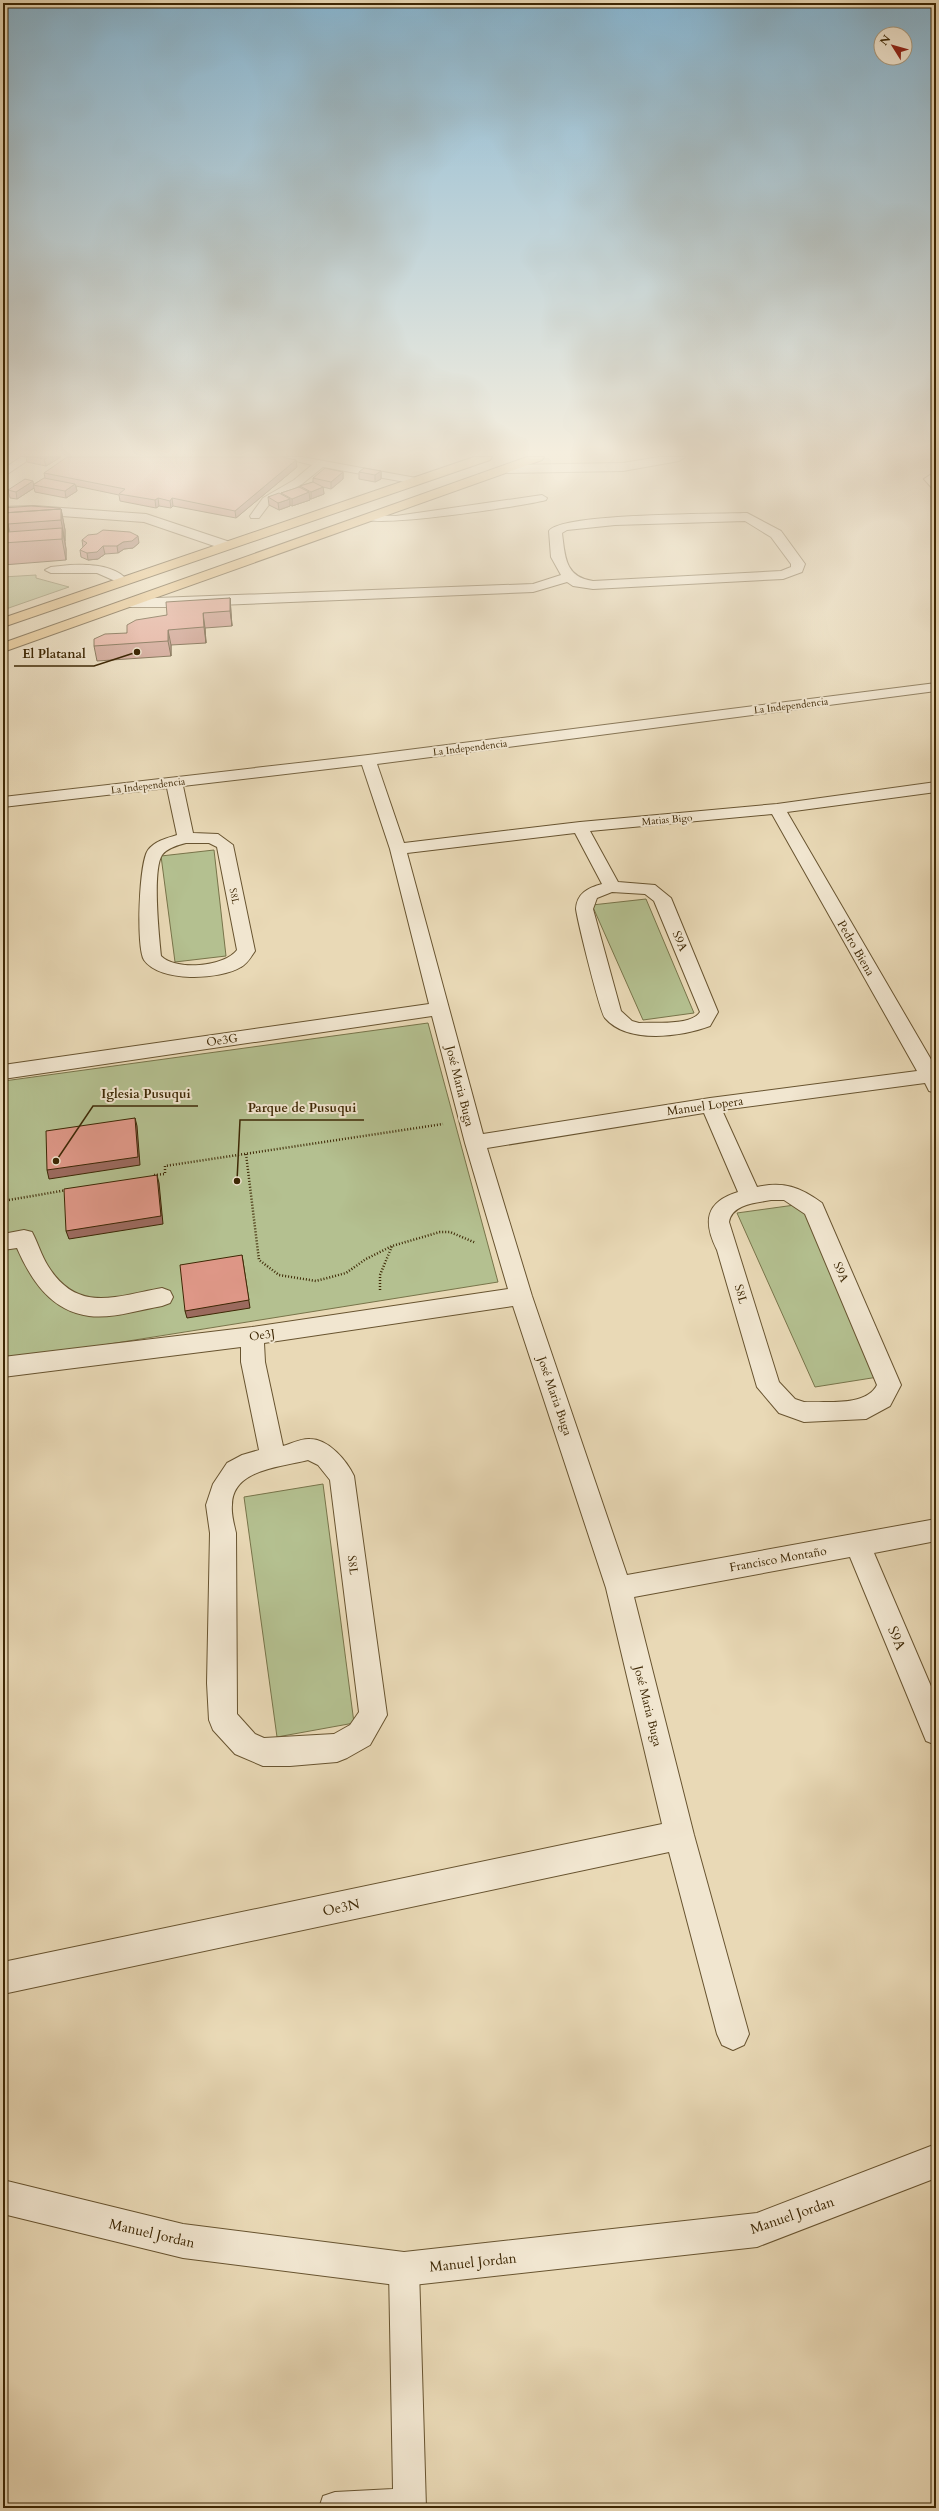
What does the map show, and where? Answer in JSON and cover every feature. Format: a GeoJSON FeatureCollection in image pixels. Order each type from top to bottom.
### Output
{"type":"FeatureCollection","features":[{"type":"Feature","properties":{"kind":"main road"},"geometry":{"type":"LineString","coordinates":[[3,623],[142,574]]}},
{"type":"Feature","properties":{"kind":"main road"},"geometry":{"type":"LineString","coordinates":[[3,648],[209,574]]}},
{"type":"Feature","properties":{"kind":"street"},"geometry":{"type":"LineString","coordinates":[[567,574],[568,577],[578,583],[593,585],[785,574]]}},
{"type":"Feature","properties":{"kind":"street"},"geometry":{"type":"LineString","coordinates":[[130,602],[169,603],[533,588],[553,584],[568,577]]}},
{"type":"Feature","properties":{"kind":"street","name":"La Independencia"},"geometry":{"type":"LineString","coordinates":[[3,802],[368,760],[936,687]]}},
{"type":"Feature","properties":{"kind":"street","name":"José Maria Buga"},"geometry":{"type":"LineString","coordinates":[[368,760],[398,849],[475,1143],[504,1241],[619,1588],[679,1835],[733,2034]]}},
{"type":"Feature","properties":{"kind":"street"},"geometry":{"type":"LineString","coordinates":[[174,782],[186,838]]}},
{"type":"Feature","properties":{"kind":"street","name":"Matias Bigo"},"geometry":{"type":"LineString","coordinates":[[398,849],[580,827],[777,809],[936,787]]}},
{"type":"Feature","properties":{"kind":"street","name":"Pedro Biena"},"geometry":{"type":"LineString","coordinates":[[777,809],[934,1079]]}},
{"type":"Feature","properties":{"kind":"street"},"geometry":{"type":"LineString","coordinates":[[580,827],[612,887]]}},
{"type":"Feature","properties":{"kind":"street","name":"S8L"},"geometry":{"type":"LineString","coordinates":[[186,838],[212,838],[225,845],[246,951],[240,960],[229,966],[187,970],[168,969],[158,965],[152,958],[150,941],[151,859],[163,846],[186,838]]}},
{"type":"Feature","properties":{"kind":"street","name":"S9A"},"geometry":{"type":"LineString","coordinates":[[612,887],[649,889],[662,898],[709,1012],[702,1022],[689,1028],[639,1029],[626,1026],[612,1014],[589,925],[583,911],[583,904],[591,894],[612,887]]}},
{"type":"Feature","properties":{"kind":"street","name":"Oe3G"},"geometry":{"type":"LineString","coordinates":[[3,1072],[440,1008]]}},
{"type":"Feature","properties":{"kind":"street","name":"Manuel Lopera"},"geometry":{"type":"LineString","coordinates":[[475,1143],[710,1105],[934,1079]]}},
{"type":"Feature","properties":{"kind":"street"},"geometry":{"type":"LineString","coordinates":[[710,1105],[751,1197]]}},
{"type":"Feature","properties":{"kind":"street","name":"S9A"},"geometry":{"type":"LineString","coordinates":[[751,1197],[780,1189],[797,1196],[814,1210],[889,1385],[882,1399],[866,1409],[804,1412],[787,1406]]}},
{"type":"Feature","properties":{"kind":"street","name":"S8L"},"geometry":{"type":"LineString","coordinates":[[751,1197],[738,1197],[727,1204],[719,1220],[719,1229],[728,1250],[769,1387],[787,1406]]}},
{"type":"Feature","properties":{"kind":"street"},"geometry":{"type":"LineString","coordinates":[[3,1242],[24,1238],[46,1283],[67,1298],[89,1307],[162,1297]]}},
{"type":"Feature","properties":{"kind":"street","name":"Oe3J"},"geometry":{"type":"LineString","coordinates":[[3,1367],[252,1336],[521,1296]]}},
{"type":"Feature","properties":{"kind":"street"},"geometry":{"type":"LineString","coordinates":[[252,1336],[253,1362],[273,1459]]}},
{"type":"Feature","properties":{"kind":"street","name":"S8L"},"geometry":{"type":"LineString","coordinates":[[310,1449],[327,1458],[342,1476],[373,1715],[360,1735],[337,1748],[263,1752],[245,1744],[223,1720],[221,1683],[222,1533],[219,1505],[222,1492],[236,1471],[251,1462],[273,1459],[310,1449]]}},
{"type":"Feature","properties":{"kind":"street","name":"Francisco Montaño"},"geometry":{"type":"LineString","coordinates":[[619,1588],[936,1530]]}},
{"type":"Feature","properties":{"kind":"street","name":"S9A"},"geometry":{"type":"LineString","coordinates":[[858,1544],[936,1731]]}},
{"type":"Feature","properties":{"kind":"street","name":"Oe3N"},"geometry":{"type":"LineString","coordinates":[[3,1978],[679,1835]]}},
{"type":"Feature","properties":{"kind":"street","name":"Manuel Jordan"},"geometry":{"type":"LineString","coordinates":[[3,2197],[183,2241],[404,2269],[757,2230],[936,2161]]}},
{"type":"Feature","properties":{"kind":"lane"},"geometry":{"type":"LineString","coordinates":[[114,574],[122,581]]}},
{"type":"Feature","properties":{"kind":"lane"},"geometry":{"type":"LineString","coordinates":[[335,2508],[410,2507],[404,2269]]}},
{"type":"Feature","properties":{"kind":"path"},"geometry":{"type":"LineString","coordinates":[[149,1176],[165,1174],[165,1166],[469,1120]]}},
{"type":"Feature","properties":{"kind":"path"},"geometry":{"type":"LineString","coordinates":[[246,1154],[259,1260],[267,1268],[279,1275],[316,1281],[346,1273],[366,1259],[392,1246],[440,1232],[450,1232],[480,1245],[504,1241]]}},
{"type":"Feature","properties":{"kind":"path"},"geometry":{"type":"LineString","coordinates":[[3,1201],[72,1189]]}},
{"type":"Feature","properties":{"kind":"path"},"geometry":{"type":"LineString","coordinates":[[383,1317],[380,1294],[380,1275],[392,1246]]}},
{"type":"Feature","properties":{"kind":"green space"},"geometry":{"type":"Polygon","coordinates":[[[36,575],[36,578],[69,587],[3,610],[3,577],[36,575]]]}},
{"type":"Feature","properties":{"kind":"green space"},"geometry":{"type":"Polygon","coordinates":[[[214,850],[226,956],[175,962],[161,856],[214,850]]]}},
{"type":"Feature","properties":{"kind":"green space"},"geometry":{"type":"Polygon","coordinates":[[[646,899],[694,1013],[643,1020],[592,905],[646,899]]]}},
{"type":"Feature","properties":{"kind":"green space"},"geometry":{"type":"Polygon","coordinates":[[[428,1023],[498,1282],[3,1361],[4,1081],[428,1023]]]}},
{"type":"Feature","properties":{"kind":"green space"},"geometry":{"type":"Polygon","coordinates":[[[802,1204],[878,1377],[815,1387],[737,1213],[802,1204]]]}},
{"type":"Feature","properties":{"kind":"green space"},"geometry":{"type":"Polygon","coordinates":[[[323,1484],[354,1723],[277,1737],[244,1497],[323,1484]]]}},
{"type":"Feature","properties":{"kind":"building"},"geometry":{"type":"Polygon","coordinates":[[[230,598],[230,611],[203,613],[204,627],[168,630],[168,641],[94,646],[94,639],[105,634],[127,633],[127,625],[136,620],[167,615],[166,602],[230,598]]]}},
{"type":"Feature","properties":{"kind":"building"},"geometry":{"type":"Polygon","coordinates":[[[135,1118],[138,1157],[47,1170],[46,1131],[135,1118]]]}},
{"type":"Feature","properties":{"kind":"building"},"geometry":{"type":"Polygon","coordinates":[[[157,1175],[161,1216],[66,1231],[64,1189],[157,1175]]]}},
{"type":"Feature","properties":{"kind":"building"},"geometry":{"type":"Polygon","coordinates":[[[242,1255],[249,1300],[185,1311],[180,1265],[242,1255]]]}},
{"type":"Feature","properties":{"kind":"place","name":"El Platanal"},"geometry":{"type":"Point","coordinates":[137,652]}},
{"type":"Feature","properties":{"kind":"place","name":"Iglesia Pusuqui"},"geometry":{"type":"Point","coordinates":[56,1161]}},
{"type":"Feature","properties":{"kind":"place","name":"Parque de Pusuqui"},"geometry":{"type":"Point","coordinates":[237,1181]}}]}
